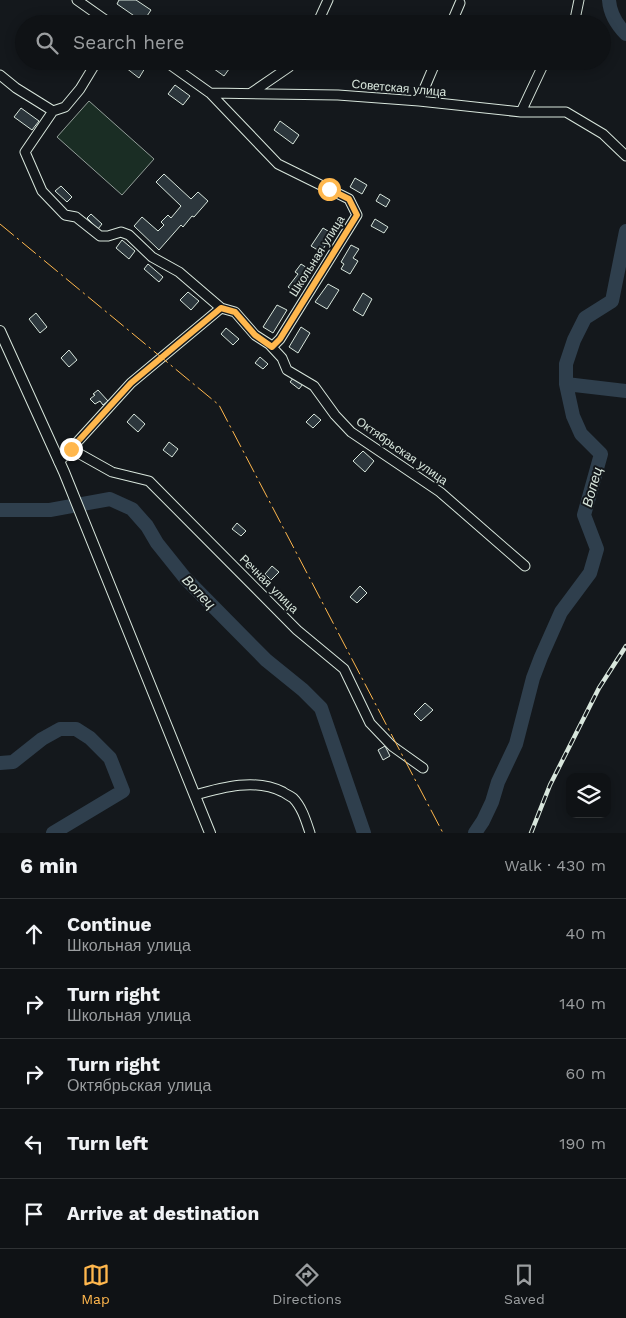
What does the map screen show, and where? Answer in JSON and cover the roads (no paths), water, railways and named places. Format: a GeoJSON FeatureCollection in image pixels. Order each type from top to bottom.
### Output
{"type":"FeatureCollection","features":[{"type":"Feature","properties":{"kind":"main road"},"geometry":{"type":"LineString","coordinates":[[0,331],[60,462],[210,833]]}},
{"type":"Feature","properties":{"kind":"street"},"geometry":{"type":"LineString","coordinates":[[77,0],[98,15]]}},
{"type":"Feature","properties":{"kind":"street"},"geometry":{"type":"LineString","coordinates":[[321,15],[328,0]]}},
{"type":"Feature","properties":{"kind":"street"},"geometry":{"type":"LineString","coordinates":[[576,15],[579,0]]}},
{"type":"Feature","properties":{"kind":"street"},"geometry":{"type":"LineString","coordinates":[[456,15],[460,4]]}},
{"type":"Feature","properties":{"kind":"street"},"geometry":{"type":"LineString","coordinates":[[0,75],[16,88],[53,111],[65,107],[80,89],[92,70]]}},
{"type":"Feature","properties":{"kind":"street"},"geometry":{"type":"LineString","coordinates":[[178,70],[210,93]]}},
{"type":"Feature","properties":{"kind":"street"},"geometry":{"type":"LineString","coordinates":[[250,93],[283,70]]}},
{"type":"Feature","properties":{"kind":"street"},"geometry":{"type":"LineString","coordinates":[[419,101],[432,70]]}},
{"type":"Feature","properties":{"kind":"street"},"geometry":{"type":"LineString","coordinates":[[520,112],[541,70]]}},
{"type":"Feature","properties":{"kind":"street","name":"Советская улица"},"geometry":{"type":"LineString","coordinates":[[210,93],[338,95],[419,101],[520,112],[566,112],[603,134],[626,156]]}},
{"type":"Feature","properties":{"kind":"street","name":"Школьная улица"},"geometry":{"type":"LineString","coordinates":[[210,93],[278,164],[349,199],[357,215],[280,339],[272,347]]}},
{"type":"Feature","properties":{"kind":"street","name":"Октябрьская улица"},"geometry":{"type":"LineString","coordinates":[[53,111],[25,152],[42,191],[65,214],[76,217],[100,236],[121,232],[129,234],[152,257],[179,272],[221,308],[235,312],[255,335],[272,347],[282,358],[287,370],[314,386],[335,415],[351,432],[440,492],[525,566]]}},
{"type":"Feature","properties":{"kind":"street"},"geometry":{"type":"LineString","coordinates":[[60,462],[131,383],[221,308]]}},
{"type":"Feature","properties":{"kind":"street","name":"Речная улица"},"geometry":{"type":"LineString","coordinates":[[71,449],[112,472],[149,481],[297,630],[344,669],[370,723],[392,746],[423,768]]}},
{"type":"Feature","properties":{"kind":"street"},"geometry":{"type":"LineString","coordinates":[[195,795],[216,789],[240,786],[270,786],[293,798],[305,818],[310,833]]}},
{"type":"Feature","properties":{"kind":"waterway","name":"Вопец"},"geometry":{"type":"LineString","coordinates":[[609,0],[614,19],[626,34]]}},
{"type":"Feature","properties":{"kind":"waterway","name":"Вопец"},"geometry":{"type":"LineString","coordinates":[[475,833],[492,802],[498,782],[516,744],[533,678],[541,657],[561,612],[590,573],[597,549],[584,515],[601,454],[581,434],[573,416],[566,384],[566,364],[574,340],[585,318],[612,301],[626,231]]}},
{"type":"Feature","properties":{"kind":"waterway"},"geometry":{"type":"LineString","coordinates":[[566,384],[626,391]]}},
{"type":"Feature","properties":{"kind":"waterway","name":"Вопец"},"geometry":{"type":"LineString","coordinates":[[0,510],[50,510],[110,499],[132,509],[147,526],[157,543],[185,578],[266,660],[303,690],[321,708],[364,833]]}},
{"type":"Feature","properties":{"kind":"waterway","name":"Вопец"},"geometry":{"type":"LineString","coordinates":[[0,763],[13,762],[42,739],[60,729],[76,729],[90,738],[110,758],[123,791],[53,833]]}},
{"type":"Feature","properties":{"kind":"railway"},"geometry":{"type":"LineString","coordinates":[[531,833],[550,785],[599,688],[626,646]]}}]}
